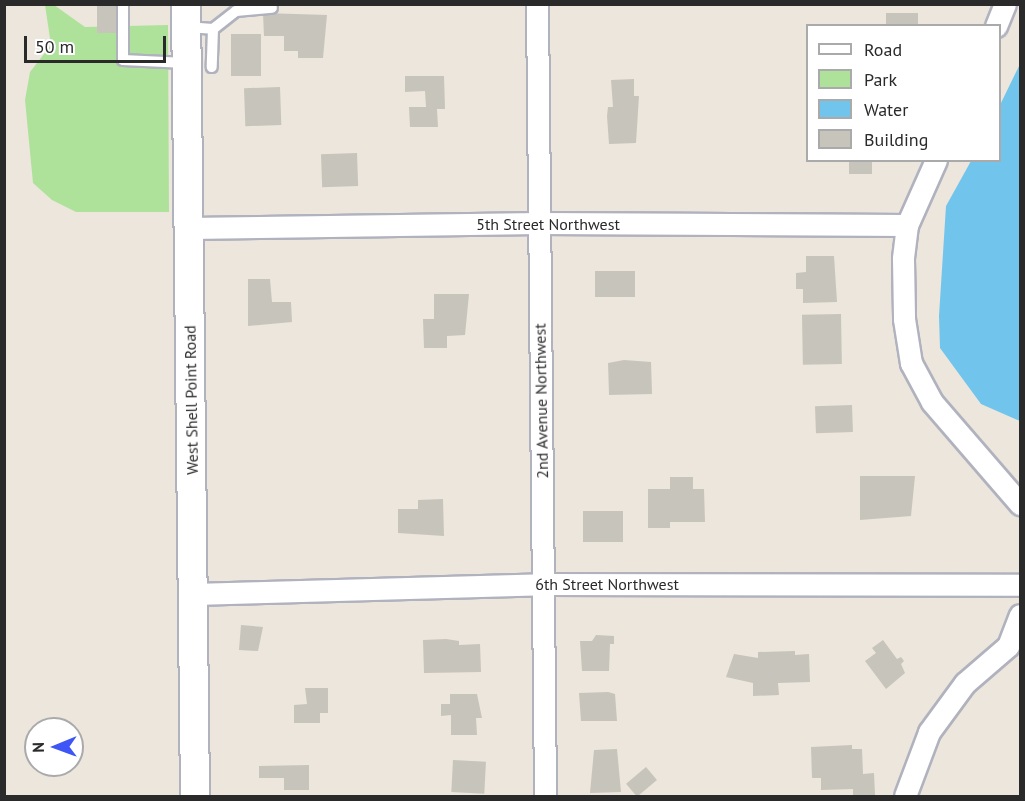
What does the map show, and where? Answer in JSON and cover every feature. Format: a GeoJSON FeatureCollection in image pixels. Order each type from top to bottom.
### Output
{"type":"FeatureCollection","features":[{"type":"Feature","properties":{"kind":"street","name":"2nd Avenue Northwest"},"geometry":{"type":"LineString","coordinates":[[537,4],[544,796]]}},
{"type":"Feature","properties":{"kind":"street"},"geometry":{"type":"LineString","coordinates":[[997,24],[1005,4]]}},
{"type":"Feature","properties":{"kind":"street","name":"West Shell Point Road"},"geometry":{"type":"LineString","coordinates":[[195,20],[200,65],[189,228],[195,796]]}},
{"type":"Feature","properties":{"kind":"street"},"geometry":{"type":"LineString","coordinates":[[935,162],[907,225],[903,259],[904,319],[911,363],[932,402],[1020,504]]}},
{"type":"Feature","properties":{"kind":"street","name":"5th Street Northwest"},"geometry":{"type":"LineString","coordinates":[[189,228],[538,223],[907,225]]}},
{"type":"Feature","properties":{"kind":"street","name":"6th Street Northwest"},"geometry":{"type":"LineString","coordinates":[[193,594],[543,584],[1020,585]]}},
{"type":"Feature","properties":{"kind":"street"},"geometry":{"type":"LineString","coordinates":[[905,796],[929,732],[965,683],[1008,646],[1020,615]]}},
{"type":"Feature","properties":{"kind":"lane"},"geometry":{"type":"LineString","coordinates":[[123,4],[123,60],[200,65]]}},
{"type":"Feature","properties":{"kind":"lane"},"geometry":{"type":"LineString","coordinates":[[195,20],[236,11],[272,8]]}},
{"type":"Feature","properties":{"kind":"green space"},"geometry":{"type":"Polygon","coordinates":[[[45,5],[54,5],[85,27],[168,25],[169,212],[76,212],[52,200],[33,183],[25,100],[30,72],[51,45],[45,5]]]}},
{"type":"Feature","properties":{"kind":"water"},"geometry":{"type":"Polygon","coordinates":[[[1020,64],[1020,421],[981,404],[940,348],[939,316],[946,206],[970,162],[1001,162],[1001,103],[1020,64]]]}},
{"type":"Feature","properties":{"kind":"building"},"geometry":{"type":"Polygon","coordinates":[[[97,4],[117,4],[117,33],[97,33],[97,4]]]}},
{"type":"Feature","properties":{"kind":"building"},"geometry":{"type":"Polygon","coordinates":[[[263,13],[327,15],[323,58],[298,58],[298,51],[284,51],[284,36],[264,36],[263,13]]]}},
{"type":"Feature","properties":{"kind":"building"},"geometry":{"type":"Polygon","coordinates":[[[886,13],[918,13],[918,24],[886,24],[886,13]]]}},
{"type":"Feature","properties":{"kind":"building"},"geometry":{"type":"Polygon","coordinates":[[[231,34],[261,34],[261,76],[231,76],[231,34]]]}},
{"type":"Feature","properties":{"kind":"building"},"geometry":{"type":"Polygon","coordinates":[[[405,76],[444,76],[445,109],[437,109],[438,127],[410,127],[409,107],[426,107],[425,91],[405,92],[405,76]]]}},
{"type":"Feature","properties":{"kind":"building"},"geometry":{"type":"Polygon","coordinates":[[[634,79],[634,96],[639,96],[636,143],[609,144],[607,116],[608,107],[613,107],[611,80],[634,79]]]}},
{"type":"Feature","properties":{"kind":"building"},"geometry":{"type":"Polygon","coordinates":[[[280,87],[281,125],[245,126],[244,88],[280,87]]]}},
{"type":"Feature","properties":{"kind":"building"},"geometry":{"type":"Polygon","coordinates":[[[357,153],[358,186],[322,187],[321,154],[357,153]]]}},
{"type":"Feature","properties":{"kind":"building"},"geometry":{"type":"Polygon","coordinates":[[[849,162],[872,162],[872,174],[849,174],[849,162]]]}},
{"type":"Feature","properties":{"kind":"building"},"geometry":{"type":"Polygon","coordinates":[[[806,256],[834,256],[837,302],[803,303],[803,289],[796,289],[796,273],[806,272],[806,256]]]}},
{"type":"Feature","properties":{"kind":"building"},"geometry":{"type":"Polygon","coordinates":[[[595,271],[635,271],[635,297],[595,297],[595,271]]]}},
{"type":"Feature","properties":{"kind":"building"},"geometry":{"type":"Polygon","coordinates":[[[248,279],[270,279],[272,302],[291,302],[292,322],[248,326],[248,279]]]}},
{"type":"Feature","properties":{"kind":"building"},"geometry":{"type":"Polygon","coordinates":[[[434,294],[469,294],[465,335],[447,336],[447,348],[424,348],[423,319],[434,319],[434,294]]]}},
{"type":"Feature","properties":{"kind":"building"},"geometry":{"type":"Polygon","coordinates":[[[841,314],[842,364],[803,365],[802,315],[841,314]]]}},
{"type":"Feature","properties":{"kind":"building"},"geometry":{"type":"Polygon","coordinates":[[[624,360],[651,362],[652,394],[609,395],[608,363],[624,360]]]}},
{"type":"Feature","properties":{"kind":"building"},"geometry":{"type":"Polygon","coordinates":[[[852,405],[853,432],[816,433],[815,406],[852,405]]]}},
{"type":"Feature","properties":{"kind":"building"},"geometry":{"type":"Polygon","coordinates":[[[860,476],[915,476],[911,516],[860,520],[860,476]]]}},
{"type":"Feature","properties":{"kind":"building"},"geometry":{"type":"Polygon","coordinates":[[[670,477],[693,477],[693,489],[704,489],[705,522],[670,522],[670,528],[648,528],[648,489],[670,489],[670,477]]]}},
{"type":"Feature","properties":{"kind":"building"},"geometry":{"type":"Polygon","coordinates":[[[443,499],[444,536],[398,533],[398,509],[418,509],[418,500],[443,499]]]}},
{"type":"Feature","properties":{"kind":"building"},"geometry":{"type":"Polygon","coordinates":[[[583,511],[623,511],[623,542],[583,542],[583,511]]]}},
{"type":"Feature","properties":{"kind":"building"},"geometry":{"type":"Polygon","coordinates":[[[241,625],[263,627],[258,651],[239,650],[241,625]]]}},
{"type":"Feature","properties":{"kind":"building"},"geometry":{"type":"Polygon","coordinates":[[[596,635],[614,636],[614,644],[610,644],[609,671],[582,671],[580,641],[592,641],[596,635]]]}},
{"type":"Feature","properties":{"kind":"building"},"geometry":{"type":"Polygon","coordinates":[[[423,640],[459,641],[459,645],[480,644],[481,672],[424,673],[423,640]]]}},
{"type":"Feature","properties":{"kind":"building"},"geometry":{"type":"Polygon","coordinates":[[[883,640],[897,659],[901,657],[904,661],[901,664],[905,673],[886,689],[865,661],[876,653],[872,648],[883,640]]]}},
{"type":"Feature","properties":{"kind":"building"},"geometry":{"type":"Polygon","coordinates":[[[795,651],[795,655],[809,654],[810,682],[778,683],[779,695],[753,696],[753,683],[726,677],[734,654],[758,658],[758,652],[795,651]]]}},
{"type":"Feature","properties":{"kind":"building"},"geometry":{"type":"Polygon","coordinates":[[[305,688],[328,688],[328,713],[320,713],[320,723],[294,723],[294,705],[307,704],[305,688]]]}},
{"type":"Feature","properties":{"kind":"building"},"geometry":{"type":"Polygon","coordinates":[[[608,692],[615,694],[617,721],[581,721],[579,693],[608,692]]]}},
{"type":"Feature","properties":{"kind":"building"},"geometry":{"type":"Polygon","coordinates":[[[450,694],[477,694],[482,718],[476,718],[477,735],[451,735],[451,715],[441,716],[441,704],[450,704],[450,694]]]}},
{"type":"Feature","properties":{"kind":"building"},"geometry":{"type":"Polygon","coordinates":[[[852,745],[852,749],[862,749],[863,774],[874,773],[875,795],[853,796],[853,789],[821,790],[821,778],[812,778],[811,747],[852,745]]]}},
{"type":"Feature","properties":{"kind":"building"},"geometry":{"type":"Polygon","coordinates":[[[617,749],[621,792],[590,793],[594,750],[617,749]]]}},
{"type":"Feature","properties":{"kind":"building"},"geometry":{"type":"Polygon","coordinates":[[[453,760],[486,762],[484,794],[451,792],[453,760]]]}},
{"type":"Feature","properties":{"kind":"building"},"geometry":{"type":"Polygon","coordinates":[[[309,765],[309,790],[284,790],[284,778],[259,778],[259,766],[309,765]]]}},
{"type":"Feature","properties":{"kind":"building"},"geometry":{"type":"Polygon","coordinates":[[[646,767],[657,780],[638,796],[626,784],[646,767]]]}}]}
